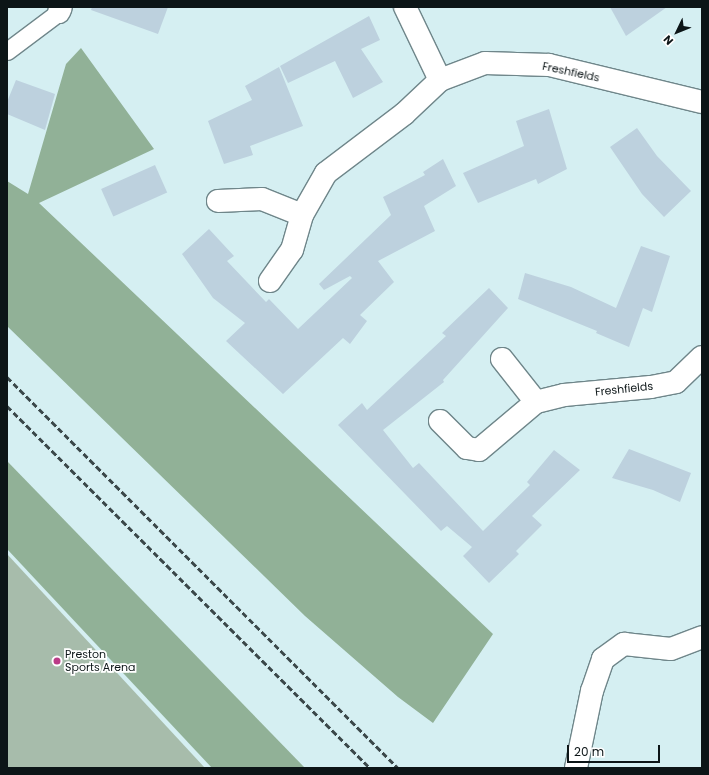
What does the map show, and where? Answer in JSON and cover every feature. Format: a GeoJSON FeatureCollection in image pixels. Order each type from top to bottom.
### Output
{"type":"FeatureCollection","features":[{"type":"Feature","properties":{"kind":"street"},"geometry":{"type":"LineString","coordinates":[[405,7],[440,80]]}},
{"type":"Feature","properties":{"kind":"street","name":"Freshfields"},"geometry":{"type":"LineString","coordinates":[[270,281],[292,250],[302,215],[326,173],[404,114],[440,80],[485,63],[549,65],[702,102]]}},
{"type":"Feature","properties":{"kind":"street"},"geometry":{"type":"LineString","coordinates":[[218,201],[262,199],[302,215]]}},
{"type":"Feature","properties":{"kind":"street","name":"Freshfields"},"geometry":{"type":"LineString","coordinates":[[440,421],[467,448],[479,450],[536,402],[564,395],[651,387],[676,382],[702,357]]}},
{"type":"Feature","properties":{"kind":"street"},"geometry":{"type":"LineString","coordinates":[[502,359],[536,402]]}},
{"type":"Feature","properties":{"kind":"street"},"geometry":{"type":"LineString","coordinates":[[576,768],[592,691],[603,659],[624,644],[671,649],[702,637]]}},
{"type":"Feature","properties":{"kind":"lane"},"geometry":{"type":"LineString","coordinates":[[7,51],[60,9]]}},
{"type":"Feature","properties":{"kind":"green space"},"geometry":{"type":"Polygon","coordinates":[[[81,48],[154,149],[39,203],[493,634],[433,723],[398,697],[305,616],[7,326],[7,181],[28,194],[66,64],[81,48]]]}},
{"type":"Feature","properties":{"kind":"green space"},"geometry":{"type":"Polygon","coordinates":[[[7,461],[305,768],[212,768],[7,549],[7,461]]]}},
{"type":"Feature","properties":{"kind":"green space","name":"Preston Sports Arena"},"geometry":{"type":"Polygon","coordinates":[[[7,554],[205,768],[7,768],[7,554]]]}},
{"type":"Feature","properties":{"kind":"building"},"geometry":{"type":"Polygon","coordinates":[[[92,7],[168,7],[158,34],[91,10],[92,7]]]}},
{"type":"Feature","properties":{"kind":"building"},"geometry":{"type":"Polygon","coordinates":[[[610,7],[667,7],[626,36],[610,7]]]}},
{"type":"Feature","properties":{"kind":"building"},"geometry":{"type":"Polygon","coordinates":[[[369,16],[380,40],[361,49],[383,82],[353,98],[335,61],[288,83],[280,66],[369,16]]]}},
{"type":"Feature","properties":{"kind":"building"},"geometry":{"type":"Polygon","coordinates":[[[279,67],[303,126],[250,146],[253,155],[224,164],[208,121],[252,100],[245,86],[279,67]]]}},
{"type":"Feature","properties":{"kind":"building"},"geometry":{"type":"Polygon","coordinates":[[[16,80],[55,94],[45,130],[7,114],[7,102],[16,80]]]}},
{"type":"Feature","properties":{"kind":"building"},"geometry":{"type":"Polygon","coordinates":[[[549,109],[567,169],[538,184],[536,179],[478,203],[463,173],[524,146],[516,121],[549,109]]]}},
{"type":"Feature","properties":{"kind":"building"},"geometry":{"type":"Polygon","coordinates":[[[637,128],[657,156],[691,191],[664,217],[642,194],[610,147],[637,128]]]}},
{"type":"Feature","properties":{"kind":"building"},"geometry":{"type":"Polygon","coordinates":[[[443,159],[456,186],[424,206],[435,231],[378,261],[394,282],[360,315],[367,321],[350,344],[343,338],[283,394],[226,341],[245,323],[213,298],[182,254],[209,229],[234,256],[227,261],[266,302],[269,299],[298,329],[352,278],[350,276],[324,290],[319,284],[391,215],[383,197],[425,175],[423,172],[443,159]]]}},
{"type":"Feature","properties":{"kind":"building"},"geometry":{"type":"Polygon","coordinates":[[[155,165],[167,192],[113,216],[101,189],[155,165]]]}},
{"type":"Feature","properties":{"kind":"building"},"geometry":{"type":"Polygon","coordinates":[[[641,246],[670,256],[652,312],[643,308],[629,347],[596,333],[597,331],[518,299],[525,273],[571,287],[616,308],[641,246]]]}},
{"type":"Feature","properties":{"kind":"building"},"geometry":{"type":"Polygon","coordinates":[[[489,288],[508,308],[443,380],[444,382],[383,430],[413,468],[419,463],[483,531],[530,485],[527,482],[554,450],[580,470],[532,516],[542,525],[516,551],[519,554],[489,583],[463,556],[472,547],[447,526],[441,531],[338,425],[362,403],[367,410],[446,336],[442,333],[489,288]]]}},
{"type":"Feature","properties":{"kind":"building"},"geometry":{"type":"Polygon","coordinates":[[[629,449],[691,473],[680,502],[653,490],[612,478],[629,449]]]}},
{"type":"Feature","properties":{"kind":"railway"},"geometry":{"type":"LineString","coordinates":[[7,377],[398,768]]}},
{"type":"Feature","properties":{"kind":"railway"},"geometry":{"type":"LineString","coordinates":[[7,406],[370,768]]}},
{"type":"Feature","properties":{"kind":"place","name":"Preston Sports Arena"},"geometry":{"type":"Point","coordinates":[57,661]}}]}
